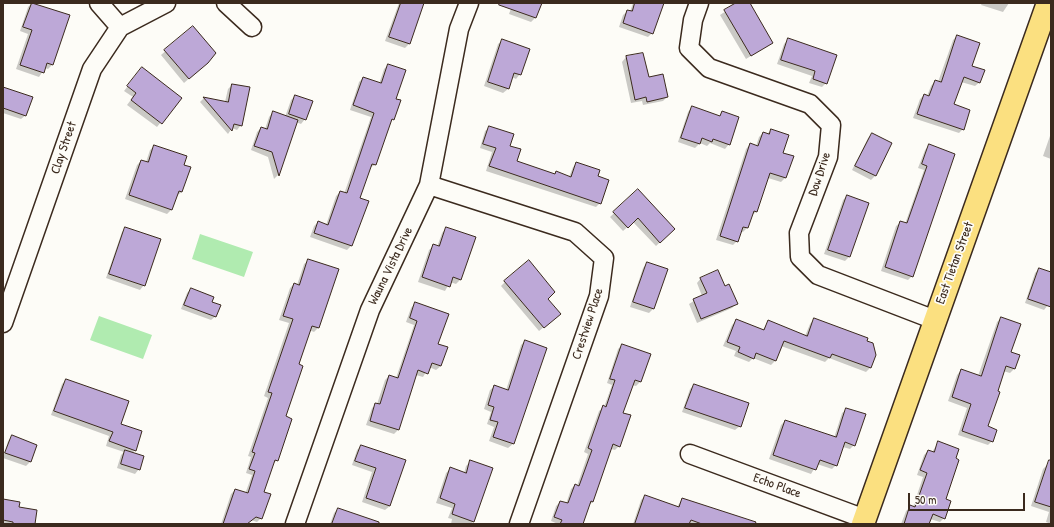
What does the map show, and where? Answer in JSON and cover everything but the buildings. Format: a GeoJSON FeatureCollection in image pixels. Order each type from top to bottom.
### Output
{"type":"FeatureCollection","features":[{"type":"Feature","properties":{"kind":"main road","name":"East Tietan Street"},"geometry":{"type":"LineString","coordinates":[[864,521],[1048,3]]}},
{"type":"Feature","properties":{"kind":"street"},"geometry":{"type":"LineString","coordinates":[[98,3],[120,27]]}},
{"type":"Feature","properties":{"kind":"street","name":"Clay Street"},"geometry":{"type":"LineString","coordinates":[[3,323],[92,69],[120,27],[166,3]]}},
{"type":"Feature","properties":{"kind":"street"},"geometry":{"type":"LineString","coordinates":[[226,3],[252,27]]}},
{"type":"Feature","properties":{"kind":"street","name":"Wauna Vista Drive"},"geometry":{"type":"LineString","coordinates":[[295,524],[370,310],[430,185],[459,29],[469,3]]}},
{"type":"Feature","properties":{"kind":"street","name":"Dow Drive"},"geometry":{"type":"LineString","coordinates":[[699,3],[693,20],[690,48],[710,68],[810,104],[831,125],[828,157],[800,233],[800,257],[818,276],[935,320]]}},
{"type":"Feature","properties":{"kind":"street","name":"Crestview Place"},"geometry":{"type":"LineString","coordinates":[[430,185],[575,232],[604,258],[599,296],[519,524]]}},
{"type":"Feature","properties":{"kind":"street","name":"Echo Place"},"geometry":{"type":"LineString","coordinates":[[690,454],[864,521]]}},
{"type":"Feature","properties":{"kind":"green space"},"geometry":{"type":"Polygon","coordinates":[[[200,234],[253,252],[244,277],[192,259],[200,234]]]}},
{"type":"Feature","properties":{"kind":"green space"},"geometry":{"type":"Polygon","coordinates":[[[99,316],[152,335],[143,359],[90,340],[99,316]]]}}]}
